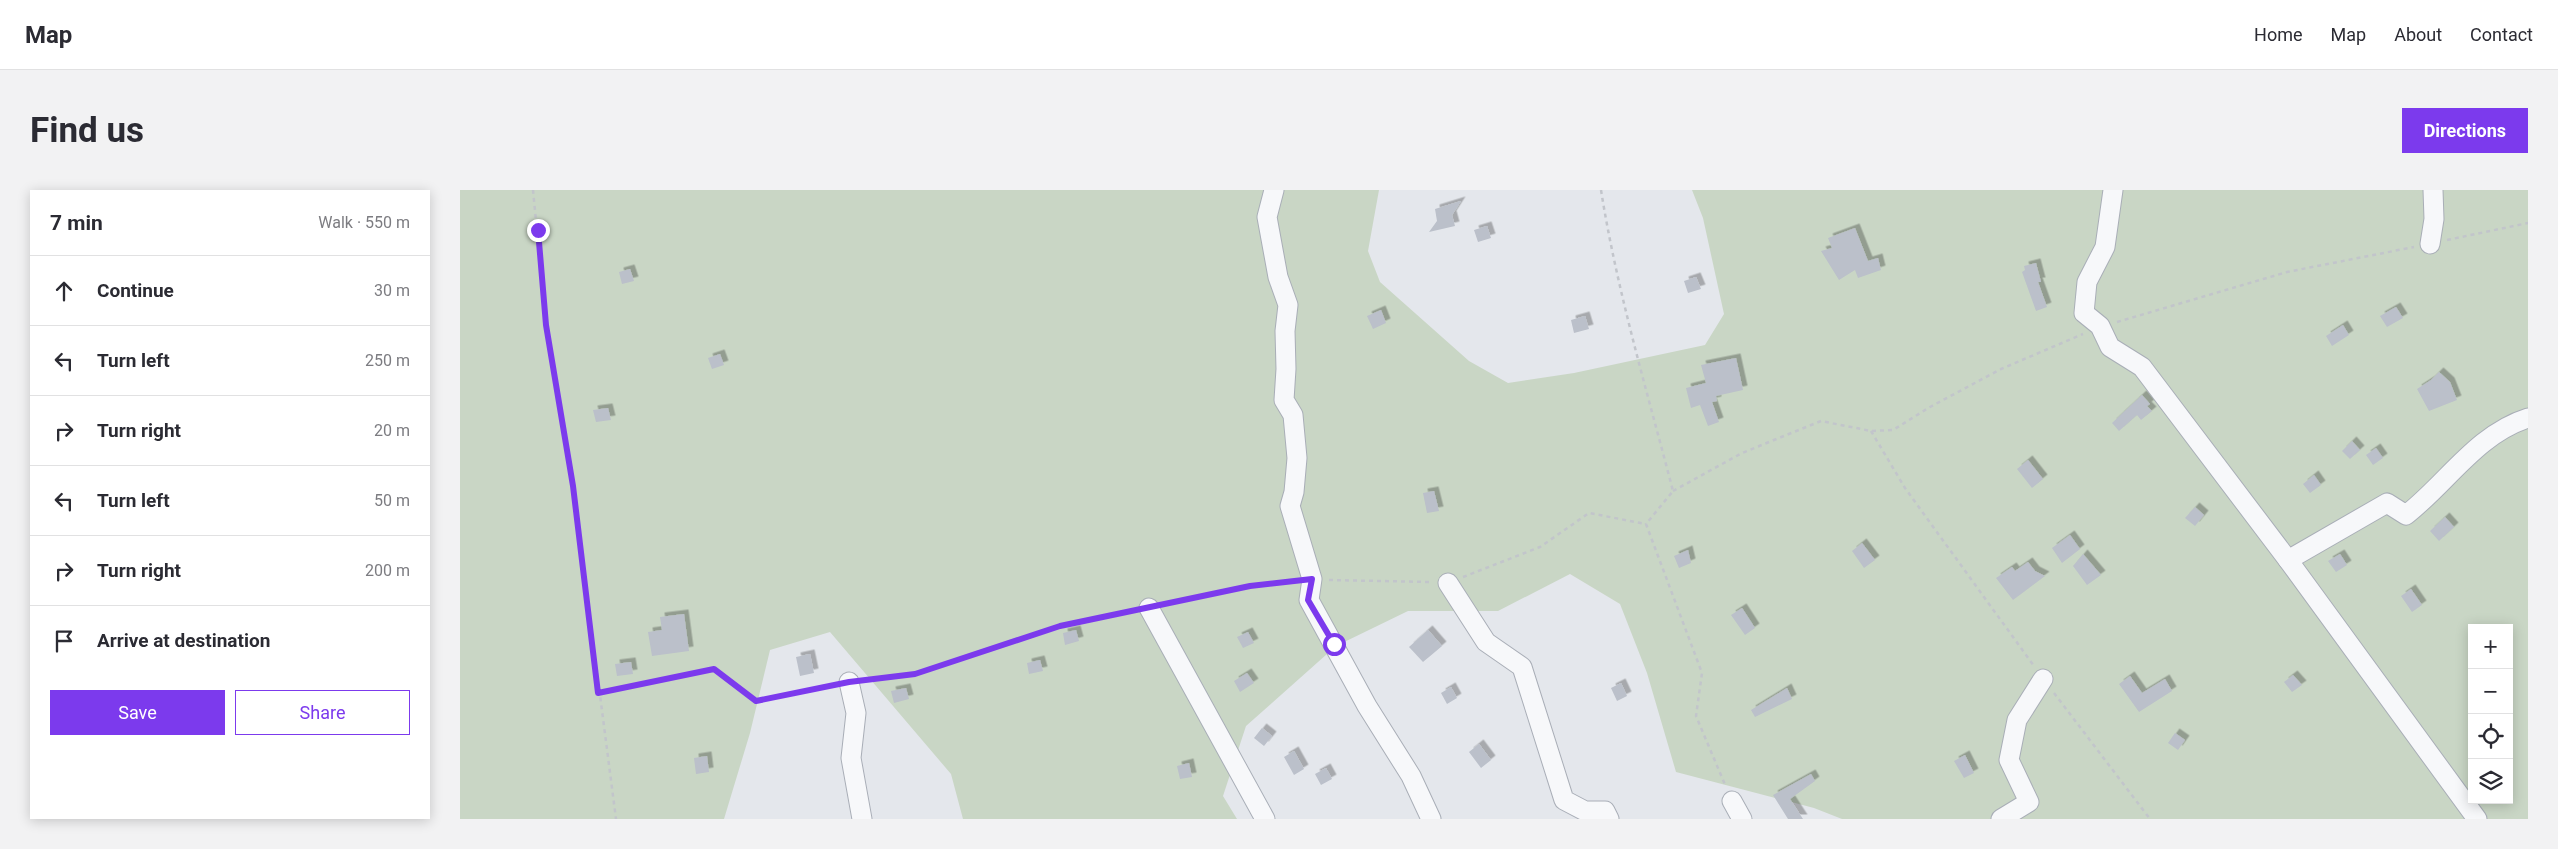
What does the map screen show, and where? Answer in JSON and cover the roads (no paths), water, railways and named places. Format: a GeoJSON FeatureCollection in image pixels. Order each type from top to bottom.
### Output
{"type":"FeatureCollection","features":[{"type":"Feature","properties":{"kind":"street"},"geometry":{"type":"LineString","coordinates":[[1274,190],[1267,216],[1278,277],[1288,305],[1285,331],[1286,369],[1284,400],[1293,415],[1297,458],[1294,492],[1290,506],[1312,579],[1308,600],[1367,706],[1411,776],[1431,819]]}},
{"type":"Feature","properties":{"kind":"street"},"geometry":{"type":"LineString","coordinates":[[2113,190],[2105,247],[2087,282],[2084,313],[2100,326],[2110,347],[2142,367],[2288,560],[2477,819]]}},
{"type":"Feature","properties":{"kind":"street"},"geometry":{"type":"LineString","coordinates":[[2430,244],[2434,219],[2433,190]]}},
{"type":"Feature","properties":{"kind":"street"},"geometry":{"type":"LineString","coordinates":[[2288,560],[2387,503],[2406,515],[2422,502],[2471,452],[2515,422],[2528,418]]}},
{"type":"Feature","properties":{"kind":"street"},"geometry":{"type":"LineString","coordinates":[[1448,582],[1486,642],[1522,668],[1564,800],[1584,811],[1604,811],[1609,819]]}},
{"type":"Feature","properties":{"kind":"street"},"geometry":{"type":"LineString","coordinates":[[1149,608],[1265,819]]}},
{"type":"Feature","properties":{"kind":"street"},"geometry":{"type":"LineString","coordinates":[[2001,819],[2029,802],[2009,760],[2017,720],[2043,678]]}},
{"type":"Feature","properties":{"kind":"street"},"geometry":{"type":"LineString","coordinates":[[849,682],[856,714],[851,758],[862,819]]}},
{"type":"Feature","properties":{"kind":"street"},"geometry":{"type":"LineString","coordinates":[[1732,801],[1742,819]]}}]}
